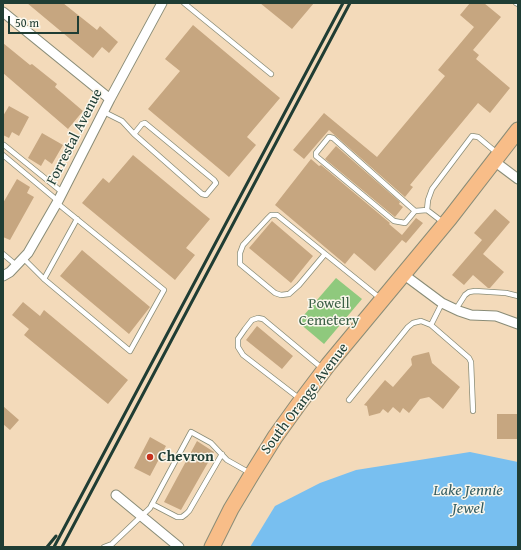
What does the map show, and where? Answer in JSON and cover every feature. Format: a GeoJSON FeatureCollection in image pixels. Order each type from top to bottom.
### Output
{"type":"FeatureCollection","features":[{"type":"Feature","properties":{"kind":"main road","name":"South Orange Avenue"},"geometry":{"type":"LineString","coordinates":[[212,547],[231,509],[252,474],[275,437],[301,400],[445,224],[518,130]]}},
{"type":"Feature","properties":{"kind":"street","name":"Forrestal Avenue"},"geometry":{"type":"LineString","coordinates":[[3,276],[10,272],[28,253],[59,199],[110,99],[162,3]]}},
{"type":"Feature","properties":{"kind":"street"},"geometry":{"type":"LineString","coordinates":[[3,12],[110,99]]}},
{"type":"Feature","properties":{"kind":"street"},"geometry":{"type":"LineString","coordinates":[[496,158],[518,179]]}},
{"type":"Feature","properties":{"kind":"street"},"geometry":{"type":"LineString","coordinates":[[404,274],[442,303],[471,315],[496,316],[518,324]]}},
{"type":"Feature","properties":{"kind":"street"},"geometry":{"type":"LineString","coordinates":[[116,495],[179,547]]}},
{"type":"Feature","properties":{"kind":"lane"},"geometry":{"type":"LineString","coordinates":[[184,3],[271,74]]}},
{"type":"Feature","properties":{"kind":"lane"},"geometry":{"type":"LineString","coordinates":[[104,112],[122,121],[134,134],[202,194],[206,195],[216,183],[145,123],[142,124],[134,134]]}},
{"type":"Feature","properties":{"kind":"lane"},"geometry":{"type":"LineString","coordinates":[[427,210],[428,200],[432,189],[472,136],[478,137],[496,158]]}},
{"type":"Feature","properties":{"kind":"lane"},"geometry":{"type":"LineString","coordinates":[[415,211],[333,138],[329,137],[316,153],[316,156],[394,221],[405,223],[415,211],[427,210],[445,224]]}},
{"type":"Feature","properties":{"kind":"lane"},"geometry":{"type":"LineString","coordinates":[[3,254],[20,262],[44,279],[130,351],[164,290],[77,219],[4,144]]}},
{"type":"Feature","properties":{"kind":"lane"},"geometry":{"type":"LineString","coordinates":[[3,155],[59,199]]}},
{"type":"Feature","properties":{"kind":"lane"},"geometry":{"type":"LineString","coordinates":[[325,254],[299,285],[288,294],[281,295],[275,294],[240,264],[240,252],[243,245],[271,215],[277,215],[382,300]]}},
{"type":"Feature","properties":{"kind":"lane"},"geometry":{"type":"LineString","coordinates":[[44,279],[77,219]]}},
{"type":"Feature","properties":{"kind":"lane"},"geometry":{"type":"LineString","coordinates":[[456,309],[465,295],[469,292],[475,291],[518,296]]}},
{"type":"Feature","properties":{"kind":"lane"},"geometry":{"type":"LineString","coordinates":[[431,325],[442,303]]}},
{"type":"Feature","properties":{"kind":"lane"},"geometry":{"type":"LineString","coordinates":[[301,400],[243,355],[238,347],[238,339],[244,329],[252,320],[258,318],[263,319],[324,371]]}},
{"type":"Feature","properties":{"kind":"lane"},"geometry":{"type":"LineString","coordinates":[[349,400],[413,323],[421,321],[431,325],[469,358],[471,362],[473,411]]}},
{"type":"Feature","properties":{"kind":"lane"},"geometry":{"type":"LineString","coordinates":[[104,547],[114,545],[142,517],[152,504],[191,432],[211,443],[227,460],[252,474]]}},
{"type":"Feature","properties":{"kind":"lane"},"geometry":{"type":"LineString","coordinates":[[152,504],[182,517],[190,511],[222,454]]}},
{"type":"Feature","properties":{"kind":"green space","name":"Powell Cemetery"},"geometry":{"type":"Polygon","coordinates":[[[336,278],[362,299],[324,344],[298,322],[336,278]]]}},
{"type":"Feature","properties":{"kind":"water","name":"Lake Jennie Jewel"},"geometry":{"type":"Polygon","coordinates":[[[470,452],[518,462],[518,547],[250,547],[275,506],[320,483],[356,470],[470,452]]]}},
{"type":"Feature","properties":{"kind":"building"},"geometry":{"type":"Polygon","coordinates":[[[27,3],[63,3],[97,30],[100,26],[118,42],[109,53],[102,47],[93,58],[27,3]]]}},
{"type":"Feature","properties":{"kind":"building"},"geometry":{"type":"Polygon","coordinates":[[[260,3],[314,3],[292,29],[260,3]]]}},
{"type":"Feature","properties":{"kind":"building"},"geometry":{"type":"Polygon","coordinates":[[[470,3],[484,3],[501,17],[473,50],[479,55],[476,59],[510,88],[490,113],[478,103],[410,185],[413,187],[405,197],[329,130],[304,159],[293,150],[324,113],[377,157],[445,76],[438,70],[474,27],[460,15],[470,3]]]}},
{"type":"Feature","properties":{"kind":"building"},"geometry":{"type":"Polygon","coordinates":[[[193,25],[280,98],[247,137],[256,145],[229,177],[148,109],[180,71],[165,59],[193,25]]]}},
{"type":"Feature","properties":{"kind":"building"},"geometry":{"type":"Polygon","coordinates":[[[3,43],[57,84],[55,87],[83,111],[68,129],[3,73],[3,43]]]}},
{"type":"Feature","properties":{"kind":"building"},"geometry":{"type":"Polygon","coordinates":[[[9,106],[29,117],[19,136],[12,132],[9,138],[3,135],[3,116],[9,106]]]}},
{"type":"Feature","properties":{"kind":"building"},"geometry":{"type":"Polygon","coordinates":[[[42,133],[63,145],[52,164],[45,159],[41,166],[28,158],[42,133]]]}},
{"type":"Feature","properties":{"kind":"building"},"geometry":{"type":"Polygon","coordinates":[[[336,146],[400,202],[399,204],[403,207],[395,217],[325,159],[336,146]]]}},
{"type":"Feature","properties":{"kind":"building"},"geometry":{"type":"Polygon","coordinates":[[[133,155],[210,219],[186,248],[195,255],[175,280],[82,203],[103,178],[109,183],[133,155]]]}},
{"type":"Feature","properties":{"kind":"building"},"geometry":{"type":"Polygon","coordinates":[[[311,159],[319,166],[321,165],[390,223],[389,224],[402,235],[416,218],[423,223],[406,243],[402,240],[375,271],[354,253],[345,264],[275,205],[311,159]]]}},
{"type":"Feature","properties":{"kind":"building"},"geometry":{"type":"Polygon","coordinates":[[[17,179],[30,187],[27,193],[34,197],[10,240],[3,237],[3,203],[17,179]]]}},
{"type":"Feature","properties":{"kind":"building"},"geometry":{"type":"Polygon","coordinates":[[[495,209],[510,222],[483,254],[504,272],[490,288],[488,288],[473,275],[464,285],[452,275],[482,240],[474,233],[495,209]]]}},
{"type":"Feature","properties":{"kind":"building"},"geometry":{"type":"Polygon","coordinates":[[[272,221],[313,256],[291,283],[249,248],[272,221]]]}},
{"type":"Feature","properties":{"kind":"building"},"geometry":{"type":"Polygon","coordinates":[[[82,250],[150,307],[129,334],[60,276],[82,250]]]}},
{"type":"Feature","properties":{"kind":"building"},"geometry":{"type":"Polygon","coordinates":[[[23,302],[40,316],[44,310],[128,380],[108,404],[24,335],[29,329],[12,315],[23,302]]]}},
{"type":"Feature","properties":{"kind":"building"},"geometry":{"type":"Polygon","coordinates":[[[257,326],[293,356],[282,369],[246,340],[257,326]]]}},
{"type":"Feature","properties":{"kind":"building"},"geometry":{"type":"Polygon","coordinates":[[[429,352],[432,363],[460,387],[443,409],[429,397],[420,399],[409,413],[403,408],[400,413],[393,407],[388,413],[383,409],[380,413],[369,416],[367,406],[364,405],[385,380],[393,387],[412,365],[411,359],[413,356],[429,352]]]}},
{"type":"Feature","properties":{"kind":"building"},"geometry":{"type":"Polygon","coordinates":[[[3,406],[19,420],[10,430],[3,424],[3,406]]]}},
{"type":"Feature","properties":{"kind":"building"},"geometry":{"type":"Polygon","coordinates":[[[497,414],[518,414],[518,439],[497,439],[497,414]]]}},
{"type":"Feature","properties":{"kind":"building","name":"Chevron"},"geometry":{"type":"Polygon","coordinates":[[[150,437],[166,446],[150,476],[134,468],[150,437]]]}},
{"type":"Feature","properties":{"kind":"building","name":"Chevron"},"geometry":{"type":"Polygon","coordinates":[[[197,441],[214,452],[181,510],[164,502],[197,441]]]}},
{"type":"Feature","properties":{"kind":"railway"},"geometry":{"type":"LineString","coordinates":[[54,547],[343,3]]}},
{"type":"Feature","properties":{"kind":"railway"},"geometry":{"type":"LineString","coordinates":[[62,547],[350,3]]}},
{"type":"Feature","properties":{"kind":"railway"},"geometry":{"type":"LineString","coordinates":[[47,547],[56,536]]}},
{"type":"Feature","properties":{"kind":"place","name":"Chevron"},"geometry":{"type":"Point","coordinates":[150,457]}}]}
